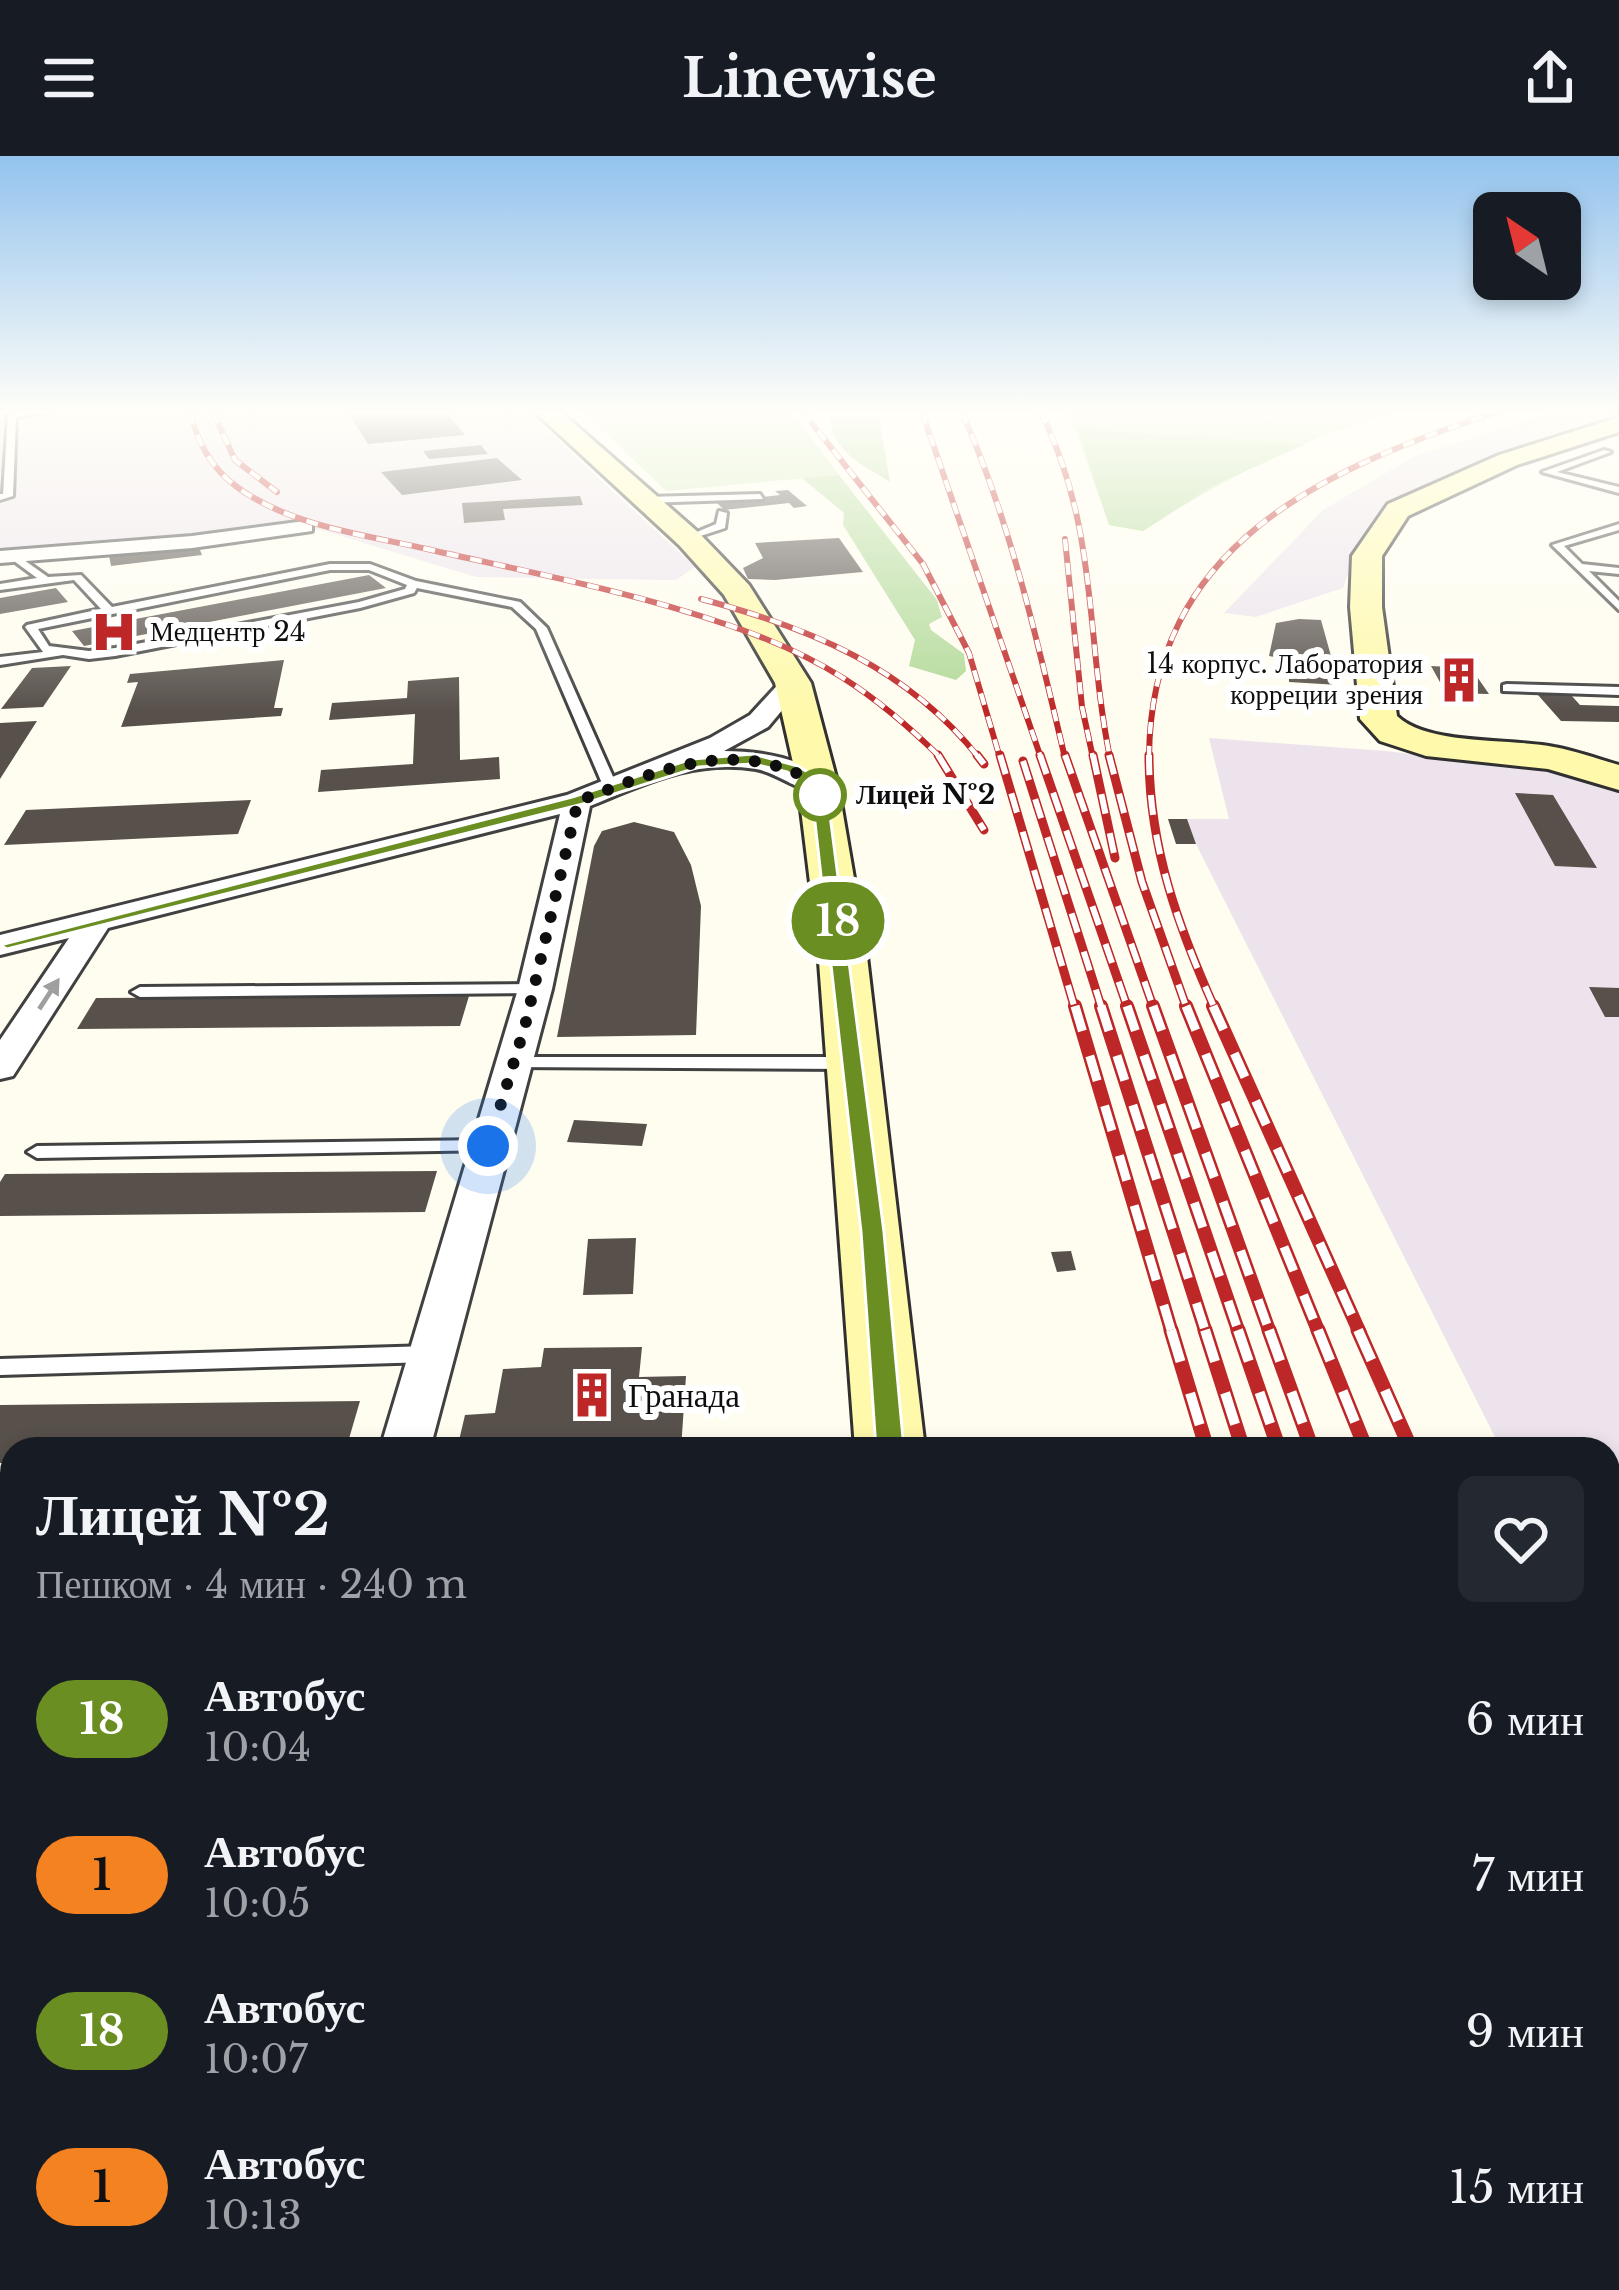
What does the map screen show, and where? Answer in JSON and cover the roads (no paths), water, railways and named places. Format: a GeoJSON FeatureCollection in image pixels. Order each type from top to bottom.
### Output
{"type":"FeatureCollection","features":[{"type":"Feature","properties":{"kind":"street"},"geometry":{"type":"LineString","coordinates":[[658,512],[739,592],[753,624],[793,683],[813,761],[854,1063],[889,1437]]}},
{"type":"Feature","properties":{"kind":"street"},"geometry":{"type":"LineString","coordinates":[[1397,512],[1367,556],[1366,607],[1379,718],[1393,733],[1426,744],[1552,758],[1619,778]]}},
{"type":"Feature","properties":{"kind":"street"},"geometry":{"type":"LineString","coordinates":[[7,556],[305,527]]}},
{"type":"Feature","properties":{"kind":"street"},"geometry":{"type":"LineString","coordinates":[[1,942],[594,795],[719,744],[759,721],[793,683]]}},
{"type":"Feature","properties":{"kind":"street"},"geometry":{"type":"LineString","coordinates":[[719,744],[765,734],[813,761]]}},
{"type":"Feature","properties":{"kind":"street"},"geometry":{"type":"LineString","coordinates":[[650,774],[724,758],[813,761]]}},
{"type":"Feature","properties":{"kind":"street"},"geometry":{"type":"LineString","coordinates":[[408,1437],[488,1146],[594,795]]}},
{"type":"Feature","properties":{"kind":"street"},"geometry":{"type":"LineString","coordinates":[[0,1068],[97,920]]}},
{"type":"Feature","properties":{"kind":"lane"},"geometry":{"type":"LineString","coordinates":[[689,539],[721,526],[731,512]]}},
{"type":"Feature","properties":{"kind":"lane"},"geometry":{"type":"LineString","coordinates":[[1617,603],[1557,545],[1619,527]]}},
{"type":"Feature","properties":{"kind":"lane"},"geometry":{"type":"LineString","coordinates":[[7,556],[46,580]]}},
{"type":"Feature","properties":{"kind":"lane"},"geometry":{"type":"LineString","coordinates":[[65,653],[45,649],[31,627],[107,608],[330,567],[370,567],[412,584],[516,604],[541,628],[594,795]]}},
{"type":"Feature","properties":{"kind":"lane"},"geometry":{"type":"LineString","coordinates":[[1580,567],[1619,571]]}},
{"type":"Feature","properties":{"kind":"lane"},"geometry":{"type":"LineString","coordinates":[[0,587],[77,577],[107,608]]}},
{"type":"Feature","properties":{"kind":"lane"},"geometry":{"type":"LineString","coordinates":[[0,661],[115,652],[360,605],[410,591],[412,584]]}},
{"type":"Feature","properties":{"kind":"lane"},"geometry":{"type":"LineString","coordinates":[[1507,688],[1619,691]]}},
{"type":"Feature","properties":{"kind":"lane"},"geometry":{"type":"LineString","coordinates":[[140,992],[535,988]]}},
{"type":"Feature","properties":{"kind":"lane"},"geometry":{"type":"LineString","coordinates":[[515,1063],[854,1063]]}},
{"type":"Feature","properties":{"kind":"lane"},"geometry":{"type":"LineString","coordinates":[[37,1152],[488,1146]]}},
{"type":"Feature","properties":{"kind":"lane"},"geometry":{"type":"LineString","coordinates":[[0,1367],[429,1354]]}},
{"type":"Feature","properties":{"kind":"railway"},"geometry":{"type":"LineString","coordinates":[[282,512],[354,534],[616,592],[760,637],[843,678],[938,756]]}},
{"type":"Feature","properties":{"kind":"railway"},"geometry":{"type":"LineString","coordinates":[[882,512],[923,564],[969,653],[1000,758]]}},
{"type":"Feature","properties":{"kind":"railway"},"geometry":{"type":"LineString","coordinates":[[956,512],[1041,758]]}},
{"type":"Feature","properties":{"kind":"railway"},"geometry":{"type":"LineString","coordinates":[[999,512],[1065,758]]}},
{"type":"Feature","properties":{"kind":"railway"},"geometry":{"type":"LineString","coordinates":[[1076,512],[1110,758]]}},
{"type":"Feature","properties":{"kind":"railway"},"geometry":{"type":"LineString","coordinates":[[1149,757],[1157,685],[1179,623],[1213,570],[1280,512]]}},
{"type":"Feature","properties":{"kind":"railway"},"geometry":{"type":"LineString","coordinates":[[1065,539],[1082,707],[1093,758]]}},
{"type":"Feature","properties":{"kind":"railway"},"geometry":{"type":"LineString","coordinates":[[701,599],[818,638],[889,676],[921,699],[979,758]]}},
{"type":"Feature","properties":{"kind":"railway"},"geometry":{"type":"LineString","coordinates":[[977,755],[984,764]]}},
{"type":"Feature","properties":{"kind":"railway"},"geometry":{"type":"LineString","coordinates":[[1000,755],[1075,1009]]}},
{"type":"Feature","properties":{"kind":"railway"},"geometry":{"type":"LineString","coordinates":[[1040,755],[1128,1009]]}},
{"type":"Feature","properties":{"kind":"railway"},"geometry":{"type":"LineString","coordinates":[[1065,755],[1154,1009]]}},
{"type":"Feature","properties":{"kind":"railway"},"geometry":{"type":"LineString","coordinates":[[1093,755],[1115,858]]}},
{"type":"Feature","properties":{"kind":"railway"},"geometry":{"type":"LineString","coordinates":[[1109,755],[1142,882],[1187,1009]]}},
{"type":"Feature","properties":{"kind":"railway"},"geometry":{"type":"LineString","coordinates":[[938,756],[984,830]]}},
{"type":"Feature","properties":{"kind":"railway"},"geometry":{"type":"LineString","coordinates":[[1149,757],[1154,822],[1168,885],[1215,1009]]}},
{"type":"Feature","properties":{"kind":"railway"},"geometry":{"type":"LineString","coordinates":[[1023,761],[1102,1009]]}},
{"type":"Feature","properties":{"kind":"railway"},"geometry":{"type":"LineString","coordinates":[[1075,1006],[1172,1333]]}},
{"type":"Feature","properties":{"kind":"railway"},"geometry":{"type":"LineString","coordinates":[[1101,1006],[1206,1333]]}},
{"type":"Feature","properties":{"kind":"railway"},"geometry":{"type":"LineString","coordinates":[[1127,1006],[1239,1333]]}},
{"type":"Feature","properties":{"kind":"railway"},"geometry":{"type":"LineString","coordinates":[[1153,1006],[1270,1333]]}},
{"type":"Feature","properties":{"kind":"railway"},"geometry":{"type":"LineString","coordinates":[[1186,1006],[1319,1333]]}},
{"type":"Feature","properties":{"kind":"railway"},"geometry":{"type":"LineString","coordinates":[[1213,1006],[1360,1333]]}},
{"type":"Feature","properties":{"kind":"railway"},"geometry":{"type":"LineString","coordinates":[[1171,1330],[1203,1437]]}},
{"type":"Feature","properties":{"kind":"railway"},"geometry":{"type":"LineString","coordinates":[[1205,1330],[1239,1437]]}},
{"type":"Feature","properties":{"kind":"railway"},"geometry":{"type":"LineString","coordinates":[[1238,1330],[1275,1437]]}},
{"type":"Feature","properties":{"kind":"railway"},"geometry":{"type":"LineString","coordinates":[[1269,1330],[1308,1437]]}},
{"type":"Feature","properties":{"kind":"railway"},"geometry":{"type":"LineString","coordinates":[[1318,1330],[1361,1437]]}},
{"type":"Feature","properties":{"kind":"railway"},"geometry":{"type":"LineString","coordinates":[[1358,1330],[1406,1437]]}},
{"type":"Feature","properties":{"kind":"place","name":"Медцентр 24"},"geometry":{"type":"Point","coordinates":[114,632]}},
{"type":"Feature","properties":{"kind":"place","name":"14 корпус. Лаборатория корреции зрения"},"geometry":{"type":"Point","coordinates":[1459,680]}},
{"type":"Feature","properties":{"kind":"place","name":"Лицей №2"},"geometry":{"type":"Point","coordinates":[820,795]}},
{"type":"Feature","properties":{"kind":"place","name":"Гранада"},"geometry":{"type":"Point","coordinates":[592,1395]}}]}
